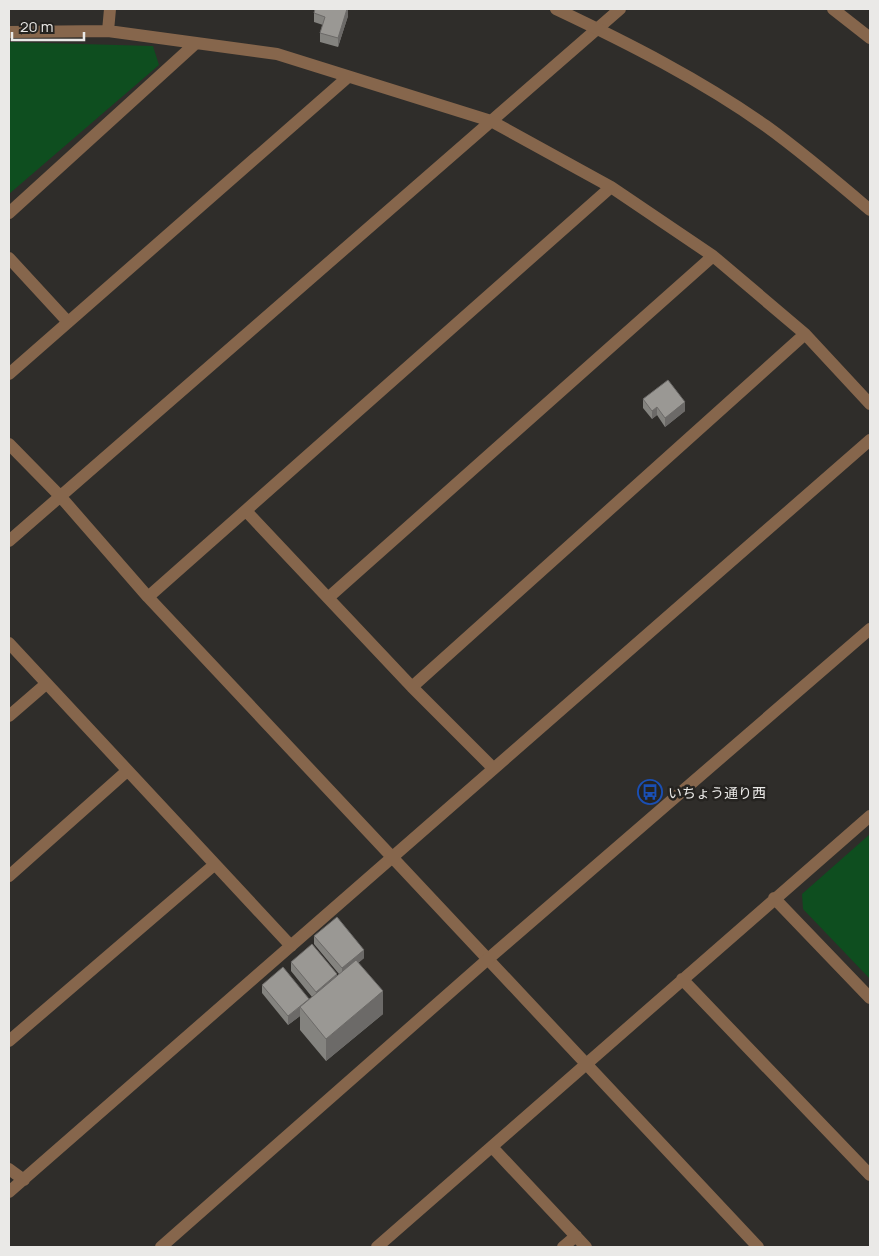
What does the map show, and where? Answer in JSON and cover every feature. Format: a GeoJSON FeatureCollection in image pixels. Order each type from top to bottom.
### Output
{"type":"FeatureCollection","features":[{"type":"Feature","properties":{"kind":"street"},"geometry":{"type":"LineString","coordinates":[[108,31],[110,9]]}},
{"type":"Feature","properties":{"kind":"street"},"geometry":{"type":"LineString","coordinates":[[556,9],[598,28],[669,66],[764,125],[821,167],[870,210]]}},
{"type":"Feature","properties":{"kind":"street"},"geometry":{"type":"LineString","coordinates":[[9,542],[620,9]]}},
{"type":"Feature","properties":{"kind":"street"},"geometry":{"type":"LineString","coordinates":[[833,9],[870,38]]}},
{"type":"Feature","properties":{"kind":"street"},"geometry":{"type":"LineString","coordinates":[[9,32],[108,31],[277,54],[491,121],[611,187],[713,256],[805,334],[870,404]]}},
{"type":"Feature","properties":{"kind":"street"},"geometry":{"type":"LineString","coordinates":[[9,213],[196,42]]}},
{"type":"Feature","properties":{"kind":"street"},"geometry":{"type":"LineString","coordinates":[[9,374],[348,77]]}},
{"type":"Feature","properties":{"kind":"street"},"geometry":{"type":"LineString","coordinates":[[148,597],[611,187]]}},
{"type":"Feature","properties":{"kind":"street"},"geometry":{"type":"LineString","coordinates":[[328,598],[713,256]]}},
{"type":"Feature","properties":{"kind":"street"},"geometry":{"type":"LineString","coordinates":[[9,258],[68,322]]}},
{"type":"Feature","properties":{"kind":"street"},"geometry":{"type":"LineString","coordinates":[[412,687],[805,334]]}},
{"type":"Feature","properties":{"kind":"street"},"geometry":{"type":"LineString","coordinates":[[9,1192],[870,440]]}},
{"type":"Feature","properties":{"kind":"street"},"geometry":{"type":"LineString","coordinates":[[9,444],[60,496],[148,597],[392,856],[586,1066],[758,1247]]}},
{"type":"Feature","properties":{"kind":"street"},"geometry":{"type":"LineString","coordinates":[[246,511],[412,687],[493,768]]}},
{"type":"Feature","properties":{"kind":"street"},"geometry":{"type":"LineString","coordinates":[[161,1247],[488,959],[870,629]]}},
{"type":"Feature","properties":{"kind":"street"},"geometry":{"type":"LineString","coordinates":[[9,644],[291,946]]}},
{"type":"Feature","properties":{"kind":"street"},"geometry":{"type":"LineString","coordinates":[[9,716],[46,684]]}},
{"type":"Feature","properties":{"kind":"street"},"geometry":{"type":"LineString","coordinates":[[9,876],[127,771]]}},
{"type":"Feature","properties":{"kind":"street"},"geometry":{"type":"LineString","coordinates":[[377,1247],[870,816]]}},
{"type":"Feature","properties":{"kind":"street"},"geometry":{"type":"LineString","coordinates":[[9,1041],[214,865]]}},
{"type":"Feature","properties":{"kind":"street"},"geometry":{"type":"LineString","coordinates":[[774,898],[870,998]]}},
{"type":"Feature","properties":{"kind":"street"},"geometry":{"type":"LineString","coordinates":[[682,979],[870,1175]]}},
{"type":"Feature","properties":{"kind":"street"},"geometry":{"type":"LineString","coordinates":[[492,1147],[586,1247]]}},
{"type":"Feature","properties":{"kind":"street"},"geometry":{"type":"LineString","coordinates":[[9,1169],[24,1180]]}},
{"type":"Feature","properties":{"kind":"street"},"geometry":{"type":"LineString","coordinates":[[563,1247],[576,1236]]}},
{"type":"Feature","properties":{"kind":"green space"},"geometry":{"type":"Polygon","coordinates":[[[9,42],[153,46],[159,65],[9,194],[9,42]]]}},
{"type":"Feature","properties":{"kind":"green space"},"geometry":{"type":"Polygon","coordinates":[[[870,834],[870,979],[803,909],[802,894],[870,834]]]}},
{"type":"Feature","properties":{"kind":"building"},"geometry":{"type":"Polygon","coordinates":[[[315,9],[347,9],[338,38],[320,33],[325,17],[314,13],[315,9]]]}},
{"type":"Feature","properties":{"kind":"building"},"geometry":{"type":"Polygon","coordinates":[[[668,380],[685,402],[665,418],[657,407],[652,411],[643,399],[668,380]]]}},
{"type":"Feature","properties":{"kind":"building"},"geometry":{"type":"Polygon","coordinates":[[[337,917],[364,950],[342,968],[314,936],[337,917]]]}},
{"type":"Feature","properties":{"kind":"building"},"geometry":{"type":"Polygon","coordinates":[[[312,944],[337,974],[316,992],[291,962],[312,944]]]}},
{"type":"Feature","properties":{"kind":"building"},"geometry":{"type":"Polygon","coordinates":[[[356,960],[383,991],[326,1039],[300,1007],[356,960]]]}},
{"type":"Feature","properties":{"kind":"building"},"geometry":{"type":"Polygon","coordinates":[[[283,967],[309,999],[288,1016],[262,985],[283,967]]]}},
{"type":"Feature","properties":{"kind":"place","name":"いちょう通り西"},"geometry":{"type":"Point","coordinates":[650,792]}}]}
